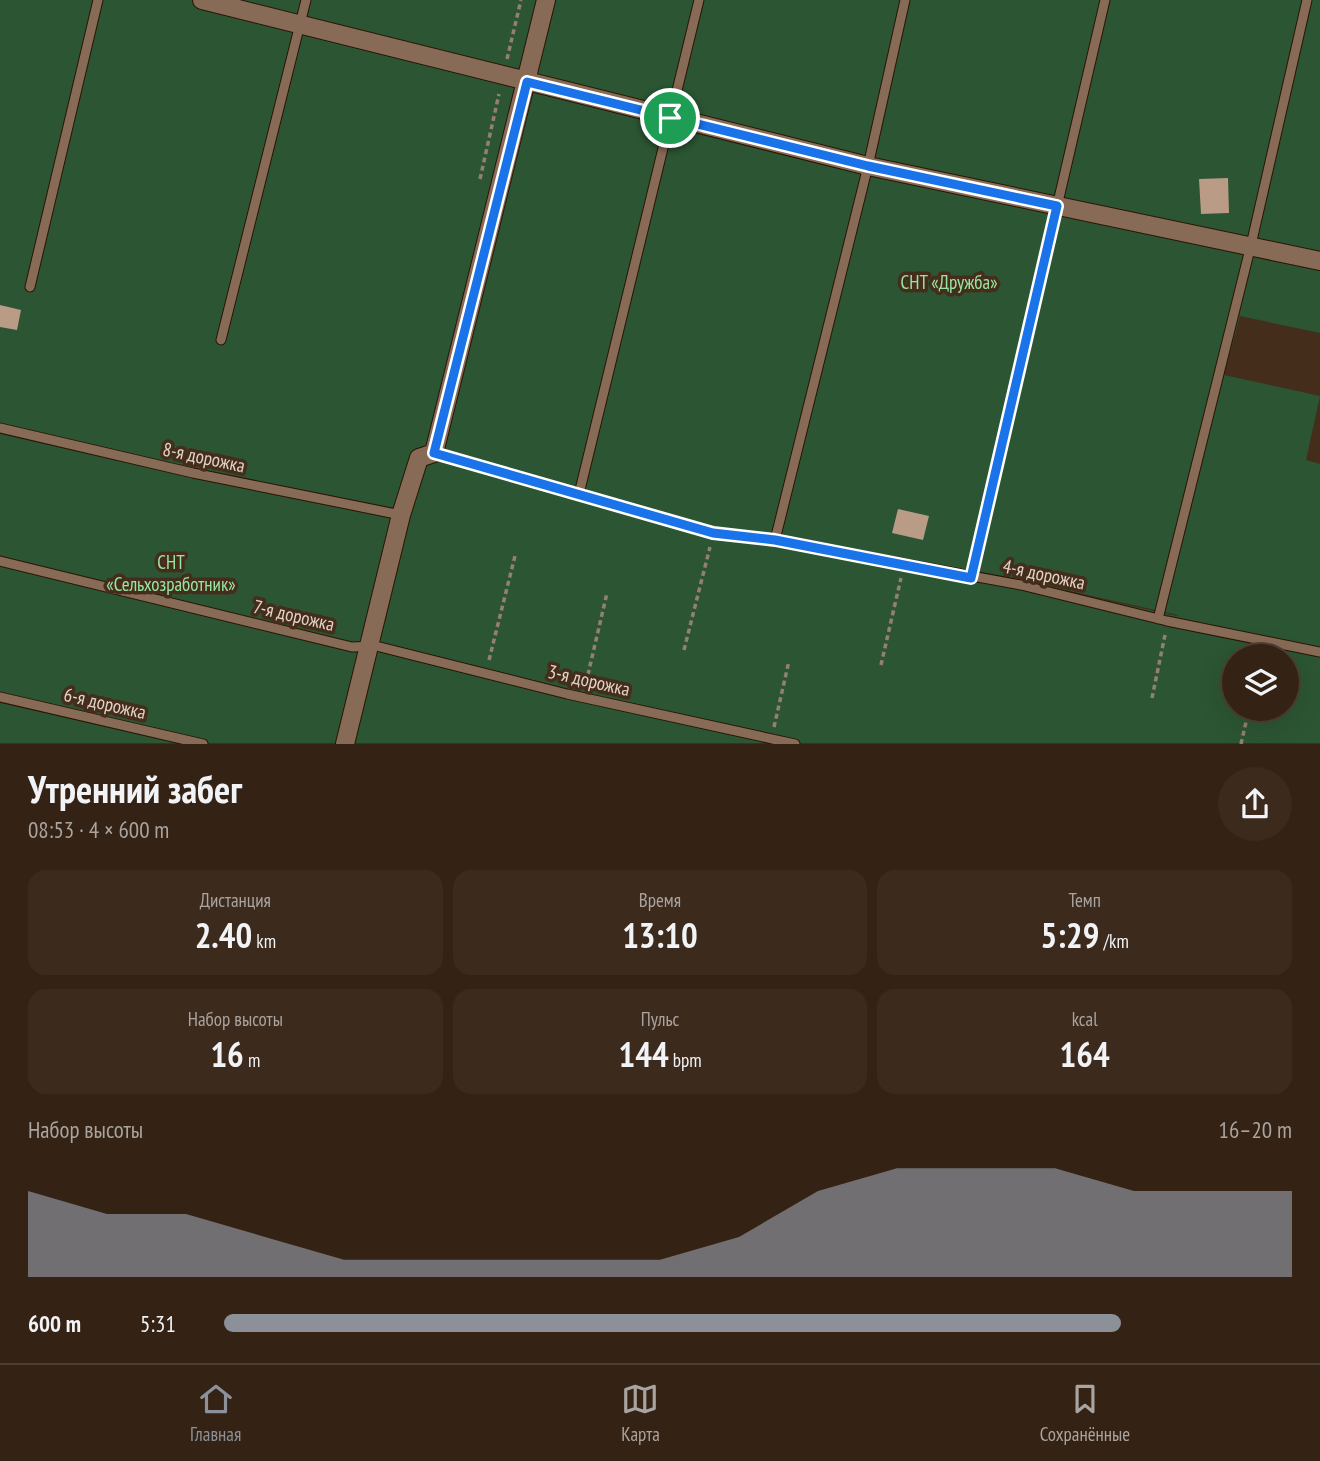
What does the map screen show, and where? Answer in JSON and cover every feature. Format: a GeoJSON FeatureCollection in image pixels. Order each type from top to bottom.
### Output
{"type":"FeatureCollection","features":[{"type":"Feature","properties":{"kind":"street"},"geometry":{"type":"LineString","coordinates":[[202,0],[868,166],[1320,261]]}},
{"type":"Feature","properties":{"kind":"street"},"geometry":{"type":"LineString","coordinates":[[345,744],[372,646],[401,515],[419,458],[434,453],[546,0]]}},
{"type":"Feature","properties":{"kind":"lane"},"geometry":{"type":"LineString","coordinates":[[30,287],[98,0]]}},
{"type":"Feature","properties":{"kind":"lane"},"geometry":{"type":"LineString","coordinates":[[221,341],[306,0]]}},
{"type":"Feature","properties":{"kind":"lane"},"geometry":{"type":"LineString","coordinates":[[579,494],[699,0]]}},
{"type":"Feature","properties":{"kind":"lane"},"geometry":{"type":"LineString","coordinates":[[775,540],[868,166],[905,0]]}},
{"type":"Feature","properties":{"kind":"lane"},"geometry":{"type":"LineString","coordinates":[[971,578],[1105,0]]}},
{"type":"Feature","properties":{"kind":"lane"},"geometry":{"type":"LineString","coordinates":[[1162,620],[1307,0]]}},
{"type":"Feature","properties":{"kind":"lane","name":"8-я дорожка"},"geometry":{"type":"LineString","coordinates":[[0,428],[193,473],[401,515]]}},
{"type":"Feature","properties":{"kind":"lane","name":"4-я дорожка"},"geometry":{"type":"LineString","coordinates":[[434,453],[713,533],[775,540],[971,578],[1021,585],[1162,620],[1320,652]]}},
{"type":"Feature","properties":{"kind":"lane","name":"7-я дорожка"},"geometry":{"type":"LineString","coordinates":[[0,561],[352,647],[372,646]]}},
{"type":"Feature","properties":{"kind":"lane","name":"3-я дорожка"},"geometry":{"type":"LineString","coordinates":[[372,646],[582,697],[795,744]]}},
{"type":"Feature","properties":{"kind":"lane","name":"6-я дорожка"},"geometry":{"type":"LineString","coordinates":[[0,697],[203,744]]}},
{"type":"Feature","properties":{"kind":"path"},"geometry":{"type":"LineString","coordinates":[[684,650],[713,533]]}},
{"type":"Feature","properties":{"kind":"path"},"geometry":{"type":"LineString","coordinates":[[486,672],[515,556]]}},
{"type":"Feature","properties":{"kind":"path"},"geometry":{"type":"LineString","coordinates":[[881,665],[904,564]]}},
{"type":"Feature","properties":{"kind":"path"},"geometry":{"type":"LineString","coordinates":[[582,697],[607,593]]}},
{"type":"Feature","properties":{"kind":"path"},"geometry":{"type":"LineString","coordinates":[[1152,698],[1162,620]]}},
{"type":"Feature","properties":{"kind":"path"},"geometry":{"type":"LineString","coordinates":[[771,739],[789,660]]}},
{"type":"Feature","properties":{"kind":"path"},"geometry":{"type":"LineString","coordinates":[[1241,744],[1246,721]]}},
{"type":"Feature","properties":{"kind":"green space","name":"СНТ «Дружба»"},"geometry":{"type":"Polygon","coordinates":[[[0,0],[1320,0],[1320,333],[1240,316],[1224,375],[1320,396],[1306,460],[1320,464],[1320,743],[0,743],[0,0]],[[1000,577],[1178,615],[1020,580],[1000,577]]]}},
{"type":"Feature","properties":{"kind":"building"},"geometry":{"type":"Polygon","coordinates":[[[1228,178],[1229,213],[1201,214],[1199,179],[1228,178]]]}},
{"type":"Feature","properties":{"kind":"building"},"geometry":{"type":"Polygon","coordinates":[[[0,305],[21,310],[17,330],[0,327],[0,305]]]}},
{"type":"Feature","properties":{"kind":"building"},"geometry":{"type":"Polygon","coordinates":[[[898,509],[929,516],[923,540],[892,533],[898,509]]]}},
{"type":"Feature","properties":{"kind":"route"},"geometry":{"type":"LineString","coordinates":[[527,82],[670,118],[868,166],[1057,206],[971,578],[775,540],[713,533],[434,453],[527,82]]}},
{"type":"Feature","properties":{"kind":"park label","name":"СНТ «Сельхозработник»"},"geometry":{"type":"Point","coordinates":[171,573]}}]}
